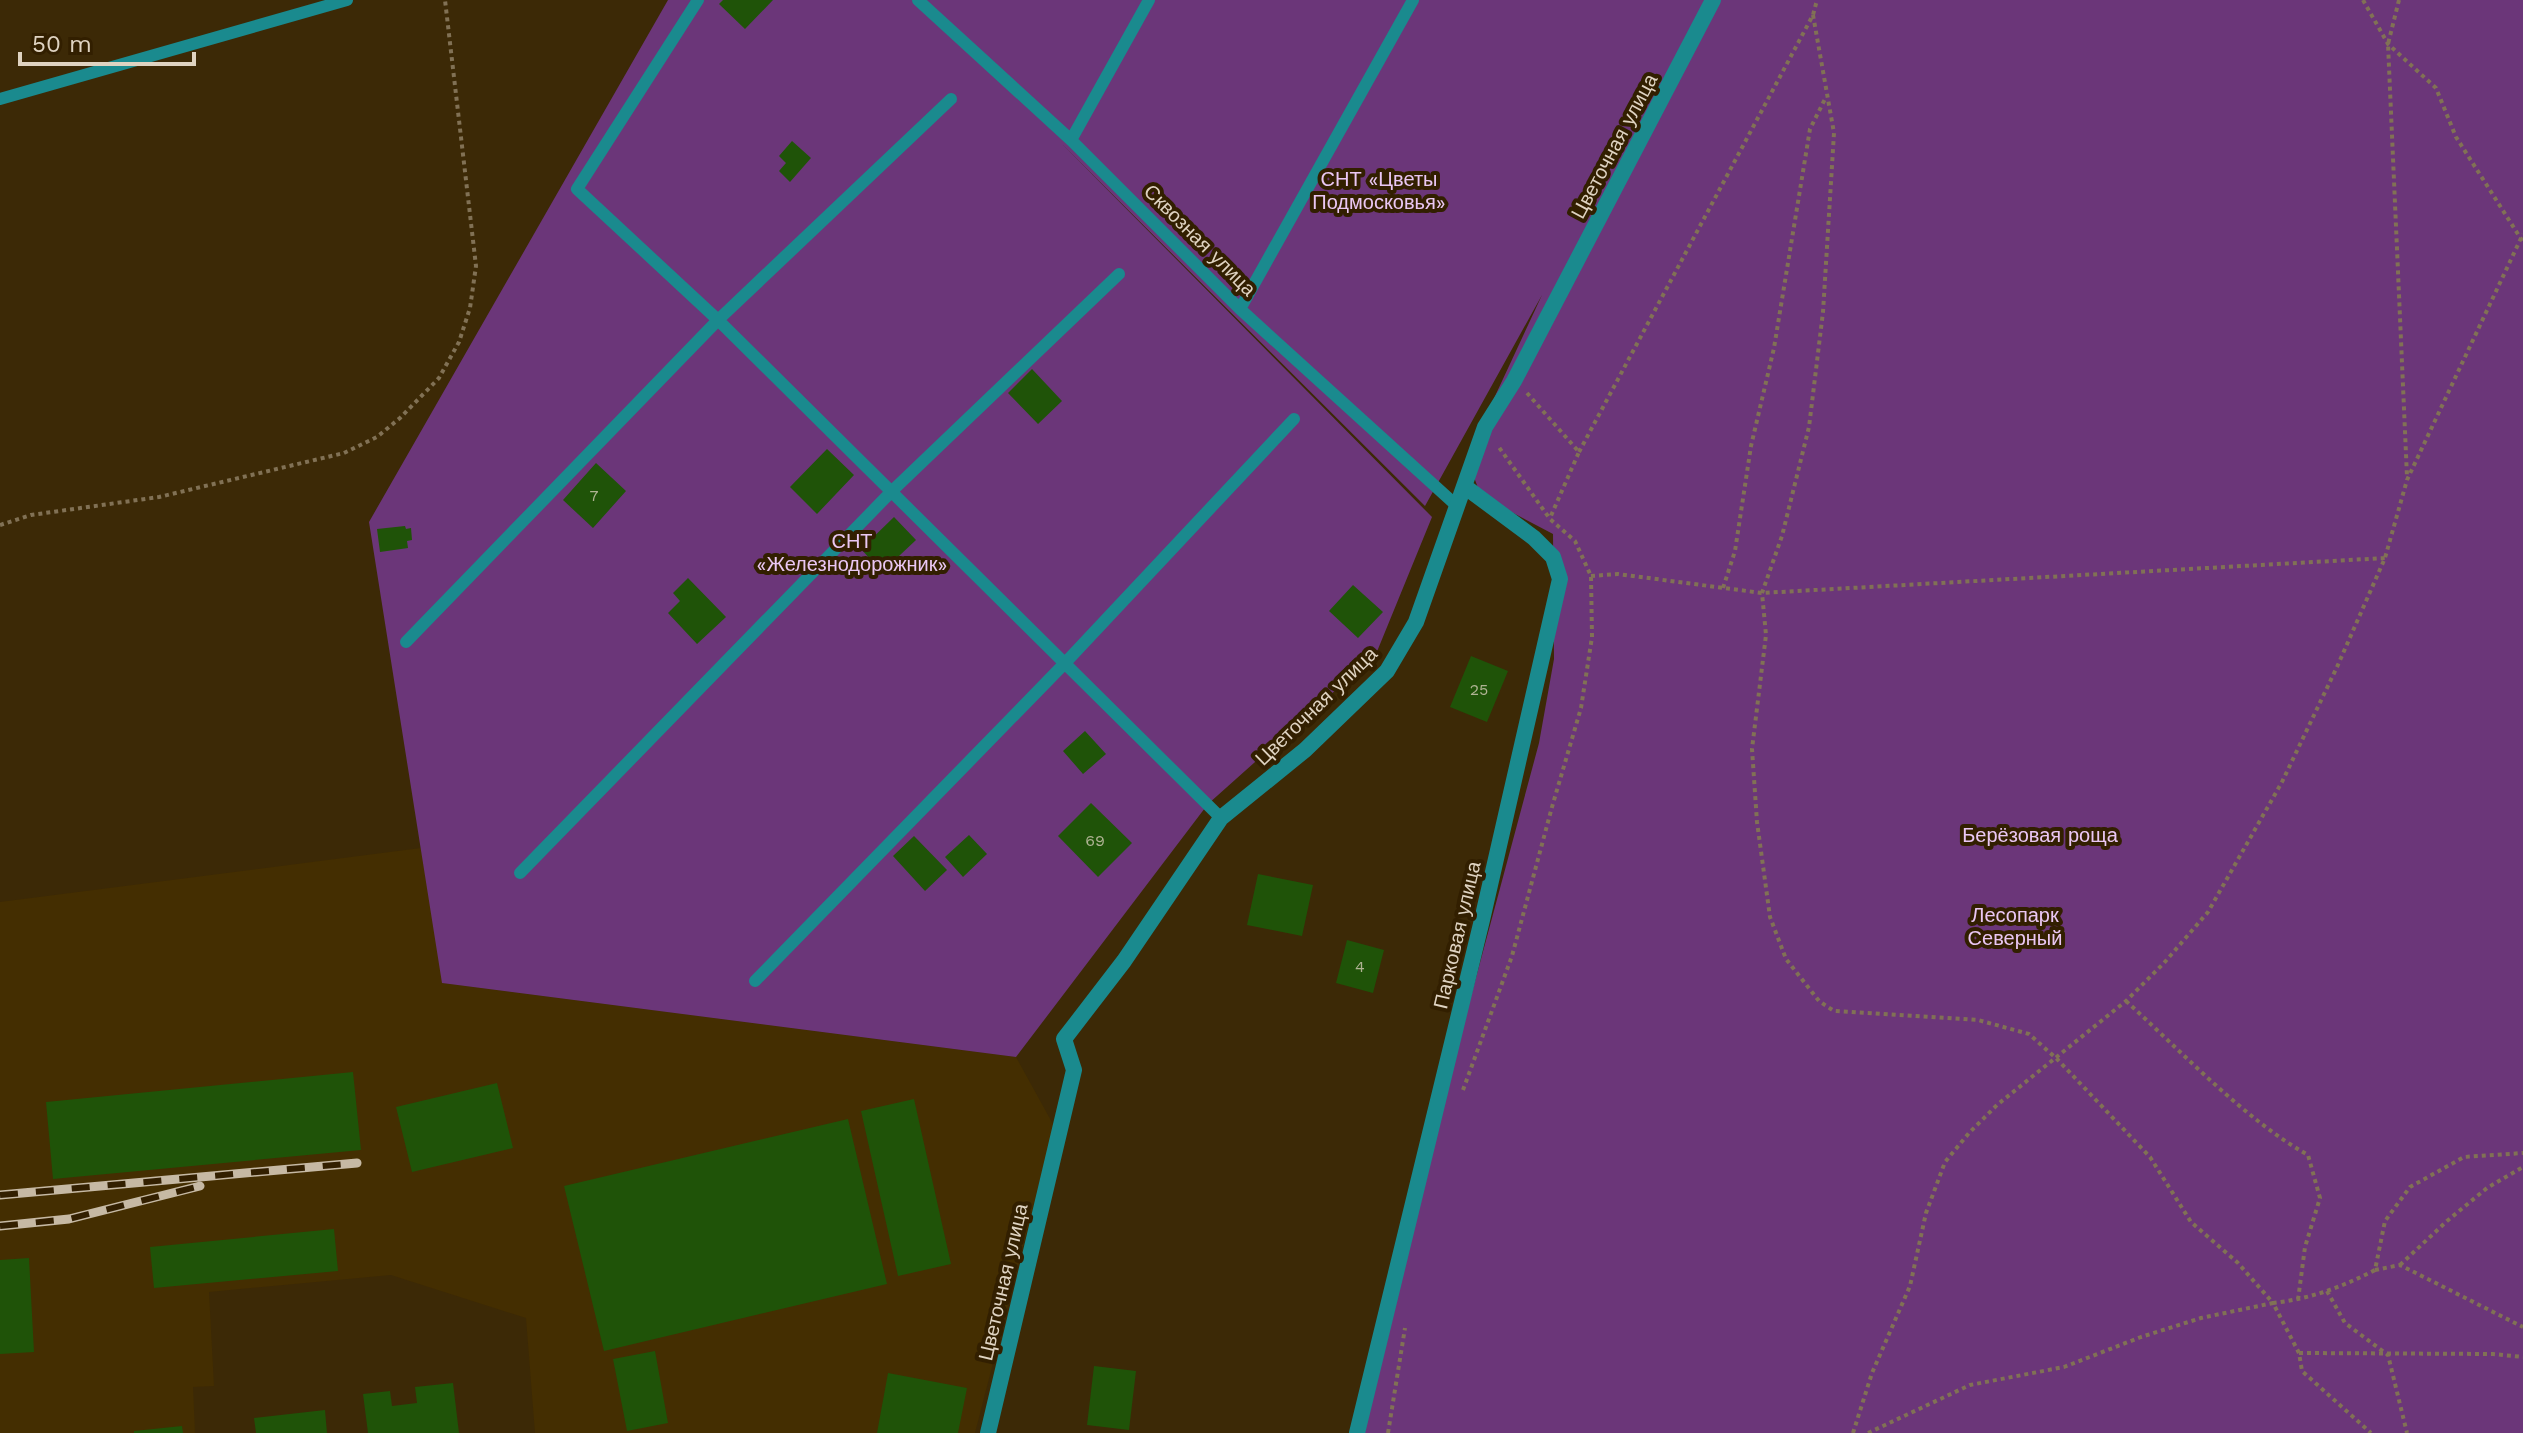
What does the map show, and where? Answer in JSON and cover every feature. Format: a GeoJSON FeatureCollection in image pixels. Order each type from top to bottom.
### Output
{"type":"FeatureCollection","features":[{"type":"Feature","properties":{"kind":"street","name":"Цветочная улица"},"geometry":{"type":"LineString","coordinates":[[988,1433],[1074,1070],[1064,1039],[1124,961],[1221,818],[1305,750],[1387,671],[1416,622],[1485,427],[1514,381],[1713,0]]}},
{"type":"Feature","properties":{"kind":"street","name":"Парковая улица"},"geometry":{"type":"LineString","coordinates":[[1357,1433],[1478,935],[1560,579],[1553,557],[1534,538],[1464,486]]}},
{"type":"Feature","properties":{"kind":"lane"},"geometry":{"type":"LineString","coordinates":[[0,99],[347,0]]}},
{"type":"Feature","properties":{"kind":"lane"},"geometry":{"type":"LineString","coordinates":[[698,0],[577,189],[718,320],[1221,818]]}},
{"type":"Feature","properties":{"kind":"lane","name":"Сквозная улица"},"geometry":{"type":"LineString","coordinates":[[918,0],[1071,140],[1240,309],[1457,506]]}},
{"type":"Feature","properties":{"kind":"lane"},"geometry":{"type":"LineString","coordinates":[[1071,140],[1149,0]]}},
{"type":"Feature","properties":{"kind":"lane"},"geometry":{"type":"LineString","coordinates":[[1240,309],[1413,0]]}},
{"type":"Feature","properties":{"kind":"lane"},"geometry":{"type":"LineString","coordinates":[[406,642],[718,320],[951,99]]}},
{"type":"Feature","properties":{"kind":"lane"},"geometry":{"type":"LineString","coordinates":[[520,873],[892,491],[1119,274]]}},
{"type":"Feature","properties":{"kind":"lane"},"geometry":{"type":"LineString","coordinates":[[755,981],[1066,662],[1294,419]]}},
{"type":"Feature","properties":{"kind":"path"},"geometry":{"type":"LineString","coordinates":[[0,525],[31,515],[159,497],[344,453],[377,437],[439,378],[463,331],[476,266],[445,0]]}},
{"type":"Feature","properties":{"kind":"path"},"geometry":{"type":"LineString","coordinates":[[1550,519],[1579,452],[1813,15],[1817,0]]}},
{"type":"Feature","properties":{"kind":"path"},"geometry":{"type":"LineString","coordinates":[[1853,1433],[1872,1373],[1910,1286],[1926,1213],[1945,1162],[1997,1105],[2126,1001],[2164,963],[2208,912],[2282,782],[2385,558],[2407,480],[2522,238],[2456,137],[2436,88],[2388,44],[2363,0]]}},
{"type":"Feature","properties":{"kind":"path"},"geometry":{"type":"LineString","coordinates":[[2399,0],[2388,44],[2407,480]]}},
{"type":"Feature","properties":{"kind":"path"},"geometry":{"type":"LineString","coordinates":[[1813,15],[1834,133],[1823,312],[1809,427],[1782,536],[1762,593],[1766,635],[1752,749],[1757,822],[1770,917],[1786,959],[1819,1001],[1834,1011],[1978,1020],[2029,1034],[2057,1059],[2150,1157],[2191,1222],[2238,1263],[2273,1303],[2299,1353],[2302,1371],[2371,1433]]}},
{"type":"Feature","properties":{"kind":"path"},"geometry":{"type":"LineString","coordinates":[[1723,588],[1735,551],[1751,446],[1774,348],[1810,129],[1826,98]]}},
{"type":"Feature","properties":{"kind":"path"},"geometry":{"type":"LineString","coordinates":[[1514,381],[1531,396],[1579,452]]}},
{"type":"Feature","properties":{"kind":"path"},"geometry":{"type":"LineString","coordinates":[[1591,576],[1618,574],[1762,593],[2385,558]]}},
{"type":"Feature","properties":{"kind":"path"},"geometry":{"type":"LineString","coordinates":[[2126,1001],[2237,1103],[2285,1142],[2308,1155],[2320,1198],[2305,1247],[2298,1300]]}},
{"type":"Feature","properties":{"kind":"path"},"geometry":{"type":"LineString","coordinates":[[2375,1270],[2385,1221],[2410,1187],[2464,1157],[2523,1153]]}},
{"type":"Feature","properties":{"kind":"path"},"geometry":{"type":"LineString","coordinates":[[1868,1433],[1970,1385],[2064,1367],[2201,1318],[2298,1300],[2346,1285],[2375,1270],[2400,1265],[2477,1196],[2523,1167]]}},
{"type":"Feature","properties":{"kind":"path"},"geometry":{"type":"LineString","coordinates":[[2400,1265],[2523,1327]]}},
{"type":"Feature","properties":{"kind":"path"},"geometry":{"type":"LineString","coordinates":[[2327,1291],[2345,1323],[2388,1355],[2407,1433]]}},
{"type":"Feature","properties":{"kind":"path"},"geometry":{"type":"LineString","coordinates":[[2299,1353],[2493,1354],[2523,1357]]}},
{"type":"Feature","properties":{"kind":"shaded area"},"geometry":{"type":"Polygon","coordinates":[[[421,848],[443,983],[1016,1057],[1054,1126],[975,1433],[535,1433],[526,1318],[391,1275],[209,1292],[214,1386],[193,1387],[195,1433],[0,1433],[0,902],[421,848]]]}},
{"type":"Feature","properties":{"kind":"green space","name":"Лесопарк Северный"},"geometry":{"type":"Polygon","coordinates":[[[668,0],[2523,0],[2523,1433],[1356,1433],[1539,743],[1554,659],[1553,534],[1481,496],[1471,469],[1476,437],[1542,295],[1425,506],[1062,144],[1432,517],[1376,654],[1208,804],[1016,1057],[442,983],[369,522],[668,0]]]}},
{"type":"Feature","properties":{"kind":"building"},"geometry":{"type":"Polygon","coordinates":[[[723,0],[773,0],[745,29],[719,4],[723,0]]]}},
{"type":"Feature","properties":{"kind":"building"},"geometry":{"type":"Polygon","coordinates":[[[792,141],[811,158],[790,182],[779,171],[786,163],[779,156],[792,141]]]}},
{"type":"Feature","properties":{"kind":"building"},"geometry":{"type":"Polygon","coordinates":[[[1032,369],[1062,401],[1038,424],[1008,393],[1032,369]]]}},
{"type":"Feature","properties":{"kind":"building"},"geometry":{"type":"Polygon","coordinates":[[[827,449],[854,475],[817,514],[790,487],[827,449]]]}},
{"type":"Feature","properties":{"kind":"building"},"geometry":{"type":"Polygon","coordinates":[[[596,463],[626,491],[593,528],[563,500],[596,463]]]}},
{"type":"Feature","properties":{"kind":"building"},"geometry":{"type":"Polygon","coordinates":[[[894,517],[916,540],[882,572],[861,549],[894,517]]]}},
{"type":"Feature","properties":{"kind":"building"},"geometry":{"type":"Polygon","coordinates":[[[405,526],[406,529],[411,528],[412,540],[407,541],[408,548],[380,552],[377,529],[405,526]]]}},
{"type":"Feature","properties":{"kind":"building"},"geometry":{"type":"Polygon","coordinates":[[[688,578],[726,617],[697,644],[668,613],[680,601],[673,593],[688,578]]]}},
{"type":"Feature","properties":{"kind":"building"},"geometry":{"type":"Polygon","coordinates":[[[1353,585],[1383,612],[1358,638],[1329,611],[1353,585]]]}},
{"type":"Feature","properties":{"kind":"building"},"geometry":{"type":"Polygon","coordinates":[[[1471,656],[1508,671],[1487,722],[1450,707],[1471,656]]]}},
{"type":"Feature","properties":{"kind":"building"},"geometry":{"type":"Polygon","coordinates":[[[1085,731],[1106,754],[1083,774],[1063,751],[1085,731]]]}},
{"type":"Feature","properties":{"kind":"building"},"geometry":{"type":"Polygon","coordinates":[[[1091,803],[1132,843],[1098,877],[1058,836],[1091,803]]]}},
{"type":"Feature","properties":{"kind":"building"},"geometry":{"type":"Polygon","coordinates":[[[969,835],[987,854],[963,877],[945,857],[969,835]]]}},
{"type":"Feature","properties":{"kind":"building"},"geometry":{"type":"Polygon","coordinates":[[[914,836],[947,870],[925,891],[893,856],[914,836]]]}},
{"type":"Feature","properties":{"kind":"building"},"geometry":{"type":"Polygon","coordinates":[[[1258,874],[1313,885],[1302,936],[1247,925],[1258,874]]]}},
{"type":"Feature","properties":{"kind":"building"},"geometry":{"type":"Polygon","coordinates":[[[1347,940],[1384,950],[1373,993],[1336,983],[1347,940]]]}},
{"type":"Feature","properties":{"kind":"building"},"geometry":{"type":"Polygon","coordinates":[[[353,1072],[361,1150],[53,1179],[46,1102],[353,1072]]]}},
{"type":"Feature","properties":{"kind":"building"},"geometry":{"type":"Polygon","coordinates":[[[497,1083],[513,1148],[412,1172],[396,1107],[497,1083]]]}},
{"type":"Feature","properties":{"kind":"building"},"geometry":{"type":"Polygon","coordinates":[[[914,1099],[951,1264],[898,1276],[861,1111],[914,1099]]]}},
{"type":"Feature","properties":{"kind":"building"},"geometry":{"type":"Polygon","coordinates":[[[848,1119],[887,1284],[604,1351],[564,1186],[848,1119]]]}},
{"type":"Feature","properties":{"kind":"building"},"geometry":{"type":"Polygon","coordinates":[[[334,1229],[338,1271],[154,1288],[150,1247],[334,1229]]]}},
{"type":"Feature","properties":{"kind":"building"},"geometry":{"type":"Polygon","coordinates":[[[29,1258],[34,1352],[0,1354],[0,1260],[29,1258]]]}},
{"type":"Feature","properties":{"kind":"building"},"geometry":{"type":"Polygon","coordinates":[[[655,1351],[668,1423],[627,1431],[613,1359],[655,1351]]]}},
{"type":"Feature","properties":{"kind":"building"},"geometry":{"type":"Polygon","coordinates":[[[1094,1366],[1136,1371],[1129,1430],[1087,1425],[1094,1366]]]}},
{"type":"Feature","properties":{"kind":"building"},"geometry":{"type":"Polygon","coordinates":[[[888,1373],[967,1388],[958,1433],[877,1433],[888,1373]]]}},
{"type":"Feature","properties":{"kind":"building"},"geometry":{"type":"Polygon","coordinates":[[[453,1383],[459,1433],[368,1433],[363,1394],[390,1391],[392,1406],[417,1403],[415,1387],[453,1383]]]}},
{"type":"Feature","properties":{"kind":"building"},"geometry":{"type":"Polygon","coordinates":[[[325,1410],[327,1433],[256,1433],[254,1418],[325,1410]]]}},
{"type":"Feature","properties":{"kind":"building"},"geometry":{"type":"Polygon","coordinates":[[[182,1426],[183,1433],[134,1433],[134,1431],[182,1426]]]}},
{"type":"Feature","properties":{"kind":"railway"},"geometry":{"type":"LineString","coordinates":[[0,1195],[357,1163]]}},
{"type":"Feature","properties":{"kind":"railway"},"geometry":{"type":"LineString","coordinates":[[0,1226],[69,1219],[200,1186]]}},
{"type":"Feature","properties":{"kind":"park label","name":"СНТ «Цветы Подмосковья»"},"geometry":{"type":"Point","coordinates":[1379,190]}},
{"type":"Feature","properties":{"kind":"park label","name":"СНТ «Железнодорожник»"},"geometry":{"type":"Point","coordinates":[852,552]}},
{"type":"Feature","properties":{"kind":"park label","name":"Берёзовая роща"},"geometry":{"type":"Point","coordinates":[2040,835]}}]}
